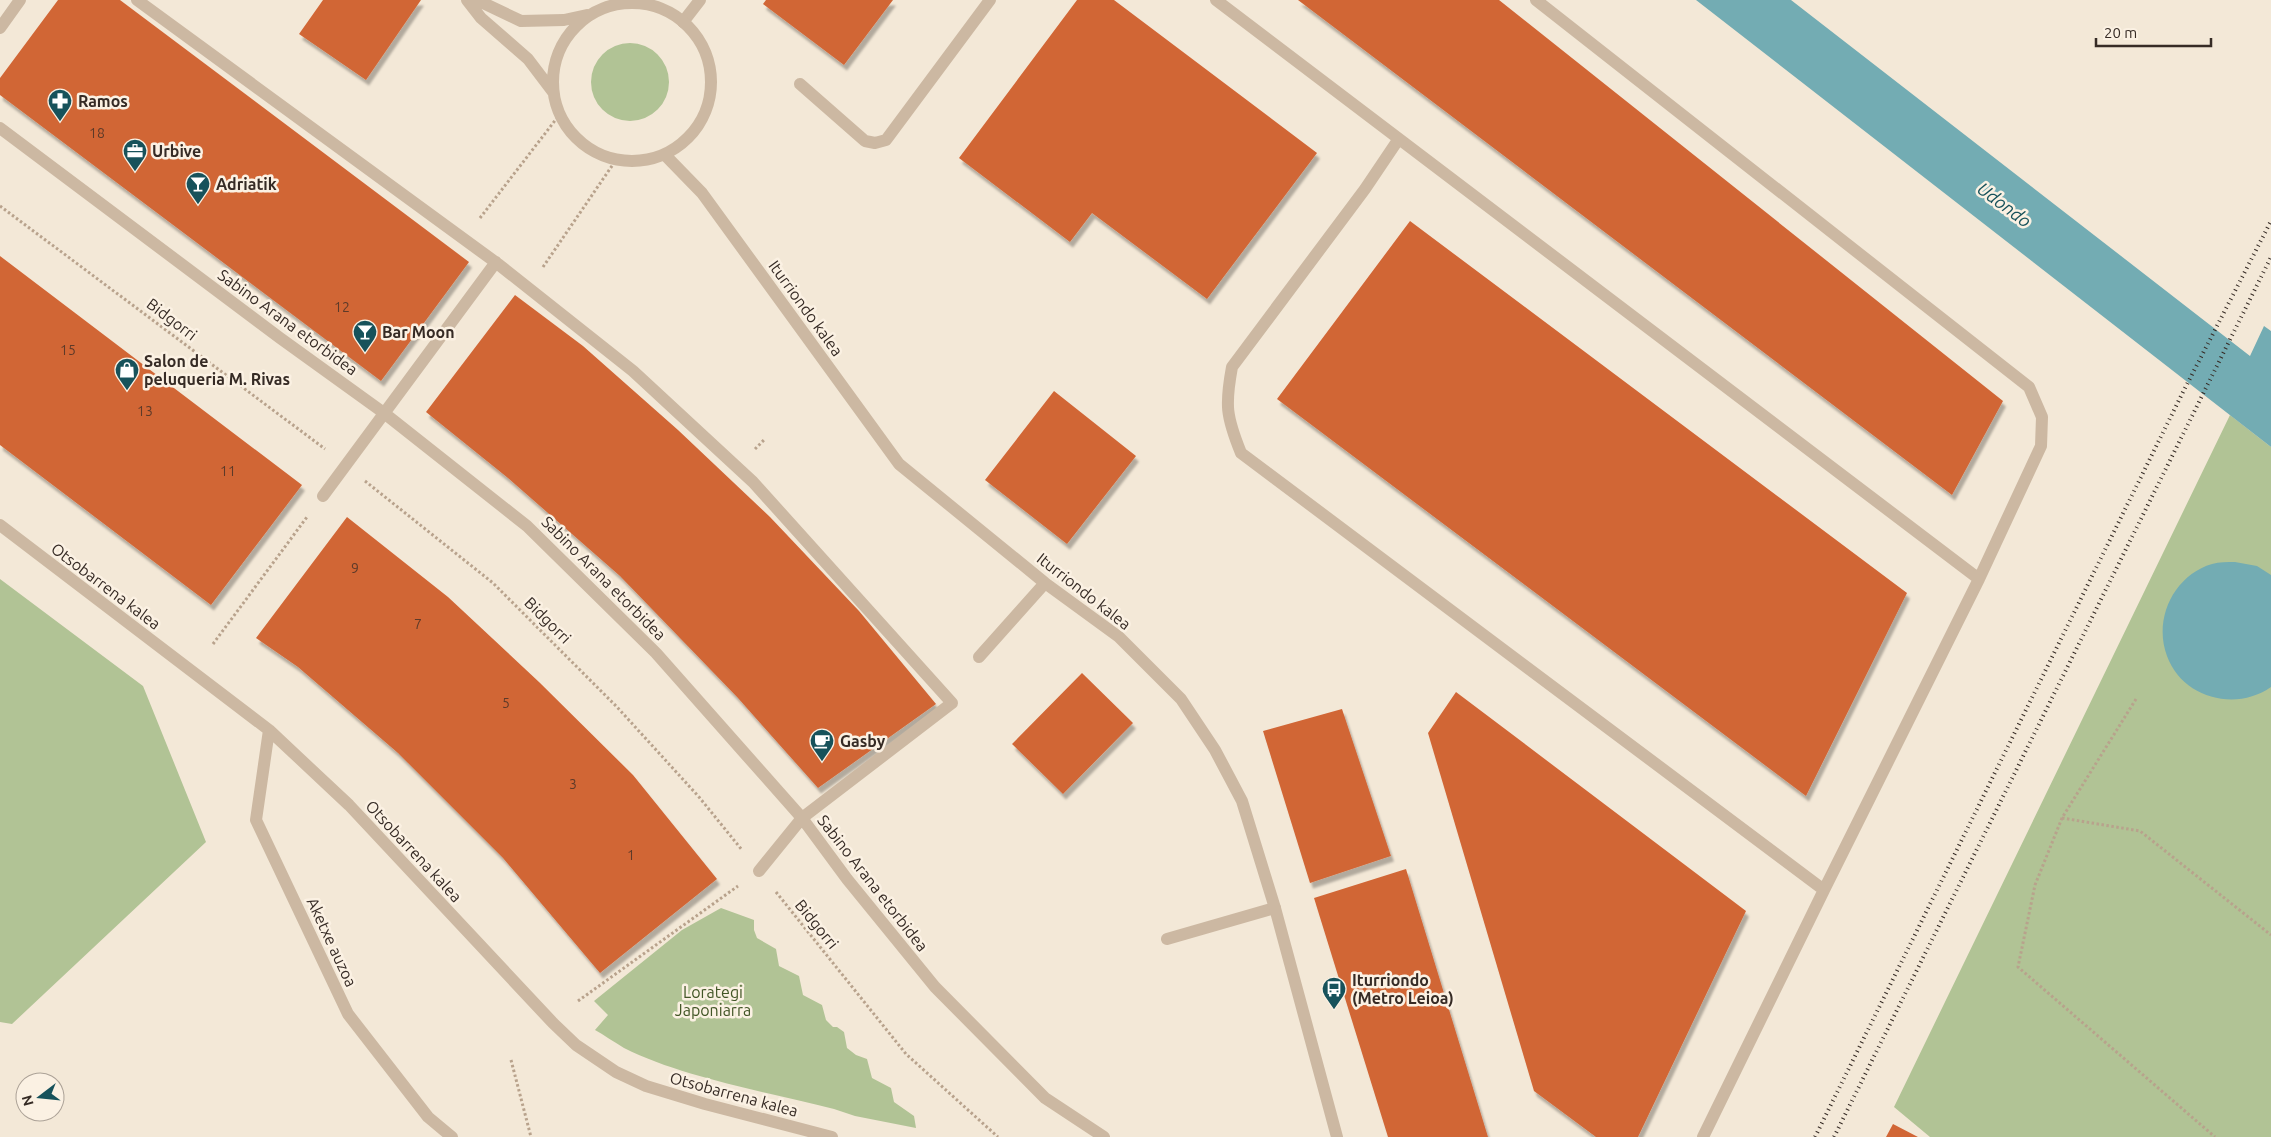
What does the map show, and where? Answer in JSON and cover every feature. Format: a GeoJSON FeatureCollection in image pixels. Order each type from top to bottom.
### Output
{"type":"FeatureCollection","features":[{"type":"Feature","properties":{"kind":"street"},"geometry":{"type":"LineString","coordinates":[[0,28],[20,0]]}},
{"type":"Feature","properties":{"kind":"street"},"geometry":{"type":"LineString","coordinates":[[137,0],[496,262],[633,371],[753,482],[952,703],[802,818],[759,871]]}},
{"type":"Feature","properties":{"kind":"street"},"geometry":{"type":"LineString","coordinates":[[467,0],[482,18],[528,60],[552,92]]}},
{"type":"Feature","properties":{"kind":"street"},"geometry":{"type":"LineString","coordinates":[[477,0],[522,20],[564,20],[590,15],[613,5],[638,3],[662,9],[684,22],[700,42],[710,67],[710,94],[703,119],[687,140],[665,155],[641,162],[616,160],[593,152],[573,136],[559,116],[552,92],[553,69],[560,47],[572,29],[590,15]]}},
{"type":"Feature","properties":{"kind":"street"},"geometry":{"type":"LineString","coordinates":[[684,22],[700,0]]}},
{"type":"Feature","properties":{"kind":"street"},"geometry":{"type":"LineString","coordinates":[[800,84],[865,141],[876,144],[886,140],[990,0]]}},
{"type":"Feature","properties":{"kind":"street"},"geometry":{"type":"LineString","coordinates":[[1216,0],[1398,140],[1453,179],[1979,579]]}},
{"type":"Feature","properties":{"kind":"street"},"geometry":{"type":"LineString","coordinates":[[1536,0],[2029,387],[2042,417],[2041,446],[1979,579],[1703,1137]]}},
{"type":"Feature","properties":{"kind":"street","name":"Sabino Arana etorbidea"},"geometry":{"type":"LineString","coordinates":[[0,128],[280,338],[384,412],[527,526],[656,653],[802,818],[847,878],[935,987],[1045,1098],[1104,1137]]}},
{"type":"Feature","properties":{"kind":"street"},"geometry":{"type":"LineString","coordinates":[[1398,140],[1365,189],[1232,367],[1226,398],[1230,426],[1241,453],[1824,890]]}},
{"type":"Feature","properties":{"kind":"street","name":"Iturriondo kalea"},"geometry":{"type":"LineString","coordinates":[[665,155],[702,193],[899,464],[1045,583],[1119,637],[1180,699],[1215,750],[1242,801],[1275,908],[1337,1137]]}},
{"type":"Feature","properties":{"kind":"street"},"geometry":{"type":"LineString","coordinates":[[322,496],[496,262]]}},
{"type":"Feature","properties":{"kind":"street","name":"Otsobarrena kalea"},"geometry":{"type":"LineString","coordinates":[[0,525],[269,730],[349,805],[553,1024],[576,1045],[616,1072],[646,1086],[705,1104],[832,1137]]}},
{"type":"Feature","properties":{"kind":"street"},"geometry":{"type":"LineString","coordinates":[[979,656],[1045,583]]}},
{"type":"Feature","properties":{"kind":"street","name":"Aketxe auzoa"},"geometry":{"type":"LineString","coordinates":[[269,730],[256,820],[348,1014],[428,1117],[452,1137]]}},
{"type":"Feature","properties":{"kind":"street"},"geometry":{"type":"LineString","coordinates":[[1168,939],[1275,908]]}},
{"type":"Feature","properties":{"kind":"path"},"geometry":{"type":"LineString","coordinates":[[464,240],[559,116]]}},
{"type":"Feature","properties":{"kind":"path"},"geometry":{"type":"LineString","coordinates":[[528,288],[616,160]]}},
{"type":"Feature","properties":{"kind":"path","name":"Bidgorri"},"geometry":{"type":"LineString","coordinates":[[0,206],[346,465],[493,582],[617,707],[699,798],[906,1054],[998,1137]]}},
{"type":"Feature","properties":{"kind":"path"},"geometry":{"type":"LineString","coordinates":[[213,644],[322,496]]}},
{"type":"Feature","properties":{"kind":"path"},"geometry":{"type":"LineString","coordinates":[[2136,699],[2062,818],[2035,885],[2018,967],[2216,1137]]}},
{"type":"Feature","properties":{"kind":"path"},"geometry":{"type":"LineString","coordinates":[[2062,818],[2140,831],[2271,935]]}},
{"type":"Feature","properties":{"kind":"path"},"geometry":{"type":"LineString","coordinates":[[578,1001],[759,871]]}},
{"type":"Feature","properties":{"kind":"path"},"geometry":{"type":"LineString","coordinates":[[511,1060],[531,1137]]}},
{"type":"Feature","properties":{"kind":"green space"},"geometry":{"type":"Polygon","coordinates":[[[622,43],[638,43],[652,49],[663,60],[669,74],[669,90],[663,104],[652,115],[638,121],[622,121],[608,115],[597,104],[591,90],[591,74],[597,60],[608,49],[622,43]]]}},
{"type":"Feature","properties":{"kind":"green space"},"geometry":{"type":"Polygon","coordinates":[[[2230,415],[2271,447],[2271,1137],[1930,1137],[1894,1107],[2230,415]]]}},
{"type":"Feature","properties":{"kind":"green space"},"geometry":{"type":"Polygon","coordinates":[[[0,579],[143,686],[206,842],[12,1024],[0,1022],[0,579]]]}},
{"type":"Feature","properties":{"kind":"green space","name":"Lorategi Japoniarra"},"geometry":{"type":"Polygon","coordinates":[[[721,908],[754,920],[754,930],[757,938],[776,949],[779,966],[799,976],[803,995],[822,1005],[826,1020],[833,1027],[837,1027],[844,1032],[847,1048],[856,1055],[867,1059],[872,1078],[891,1088],[894,1102],[914,1116],[916,1128],[855,1116],[834,1109],[699,1076],[648,1059],[624,1048],[595,1030],[608,1015],[594,1001],[682,930],[721,908]]]}},
{"type":"Feature","properties":{"kind":"water","name":"Udondo"},"geometry":{"type":"Polygon","coordinates":[[[1696,0],[1791,0],[2250,356],[2264,326],[2271,331],[2271,447],[1696,0]]]}},
{"type":"Feature","properties":{"kind":"water"},"geometry":{"type":"Polygon","coordinates":[[[2235,562],[2257,566],[2271,575],[2271,687],[2257,695],[2242,699],[2227,699],[2212,697],[2197,691],[2174,670],[2163,642],[2163,628],[2170,600],[2177,588],[2187,578],[2212,564],[2235,562]]]}},
{"type":"Feature","properties":{"kind":"building"},"geometry":{"type":"Polygon","coordinates":[[[58,0],[120,0],[469,262],[381,381],[0,95],[0,78],[58,0]]]}},
{"type":"Feature","properties":{"kind":"building"},"geometry":{"type":"Polygon","coordinates":[[[323,0],[421,0],[366,80],[299,34],[323,0]]]}},
{"type":"Feature","properties":{"kind":"building"},"geometry":{"type":"Polygon","coordinates":[[[766,0],[893,0],[844,65],[763,4],[766,0]]]}},
{"type":"Feature","properties":{"kind":"building"},"geometry":{"type":"Polygon","coordinates":[[[1077,0],[1114,0],[1317,153],[1207,299],[1092,213],[1070,242],[959,158],[1077,0]]]}},
{"type":"Feature","properties":{"kind":"building"},"geometry":{"type":"Polygon","coordinates":[[[1298,0],[1499,0],[2003,401],[1952,495],[1298,0]]]}},
{"type":"Feature","properties":{"kind":"building"},"geometry":{"type":"Polygon","coordinates":[[[1410,221],[1907,593],[1806,796],[1277,399],[1410,221]]]}},
{"type":"Feature","properties":{"kind":"building"},"geometry":{"type":"Polygon","coordinates":[[[0,256],[302,485],[211,605],[0,445],[0,256]]]}},
{"type":"Feature","properties":{"kind":"building"},"geometry":{"type":"Polygon","coordinates":[[[515,295],[583,346],[678,430],[770,517],[859,611],[936,704],[818,788],[738,698],[620,576],[508,478],[426,412],[515,295]]]}},
{"type":"Feature","properties":{"kind":"building"},"geometry":{"type":"Polygon","coordinates":[[[1054,391],[1136,456],[1067,544],[985,480],[1054,391]]]}},
{"type":"Feature","properties":{"kind":"building"},"geometry":{"type":"Polygon","coordinates":[[[347,517],[448,597],[539,682],[633,775],[717,879],[600,973],[503,858],[398,753],[298,667],[256,638],[347,517]]]}},
{"type":"Feature","properties":{"kind":"building"},"geometry":{"type":"Polygon","coordinates":[[[1082,673],[1133,723],[1063,794],[1012,744],[1082,673]]]}},
{"type":"Feature","properties":{"kind":"building"},"geometry":{"type":"Polygon","coordinates":[[[1456,692],[1746,911],[1638,1137],[1596,1137],[1534,1091],[1428,733],[1456,692]]]}},
{"type":"Feature","properties":{"kind":"building"},"geometry":{"type":"Polygon","coordinates":[[[1342,709],[1391,856],[1310,883],[1263,731],[1342,709]]]}},
{"type":"Feature","properties":{"kind":"building"},"geometry":{"type":"Polygon","coordinates":[[[1406,869],[1488,1137],[1388,1137],[1314,898],[1406,869]]]}},
{"type":"Feature","properties":{"kind":"building"},"geometry":{"type":"Polygon","coordinates":[[[1893,1124],[1918,1137],[1886,1137],[1893,1124]]]}},
{"type":"Feature","properties":{"kind":"railway"},"geometry":{"type":"LineString","coordinates":[[1815,1137],[2182,394],[2271,221]]}},
{"type":"Feature","properties":{"kind":"railway"},"geometry":{"type":"LineString","coordinates":[[1834,1137],[2271,257]]}},
{"type":"Feature","properties":{"kind":"place","name":"Ramos"},"geometry":{"type":"Point","coordinates":[60,122]}},
{"type":"Feature","properties":{"kind":"place","name":"Urbive"},"geometry":{"type":"Point","coordinates":[135,172]}},
{"type":"Feature","properties":{"kind":"place","name":"Adriatik"},"geometry":{"type":"Point","coordinates":[198,205]}},
{"type":"Feature","properties":{"kind":"place","name":"Bar Moon"},"geometry":{"type":"Point","coordinates":[365,353]}},
{"type":"Feature","properties":{"kind":"place","name":"Salon de peluqueria M. Rivas"},"geometry":{"type":"Point","coordinates":[127,391]}},
{"type":"Feature","properties":{"kind":"place","name":"Gasby"},"geometry":{"type":"Point","coordinates":[822,762]}},
{"type":"Feature","properties":{"kind":"place","name":"Iturriondo (Metro Leioa)"},"geometry":{"type":"Point","coordinates":[1334,1010]}}]}
